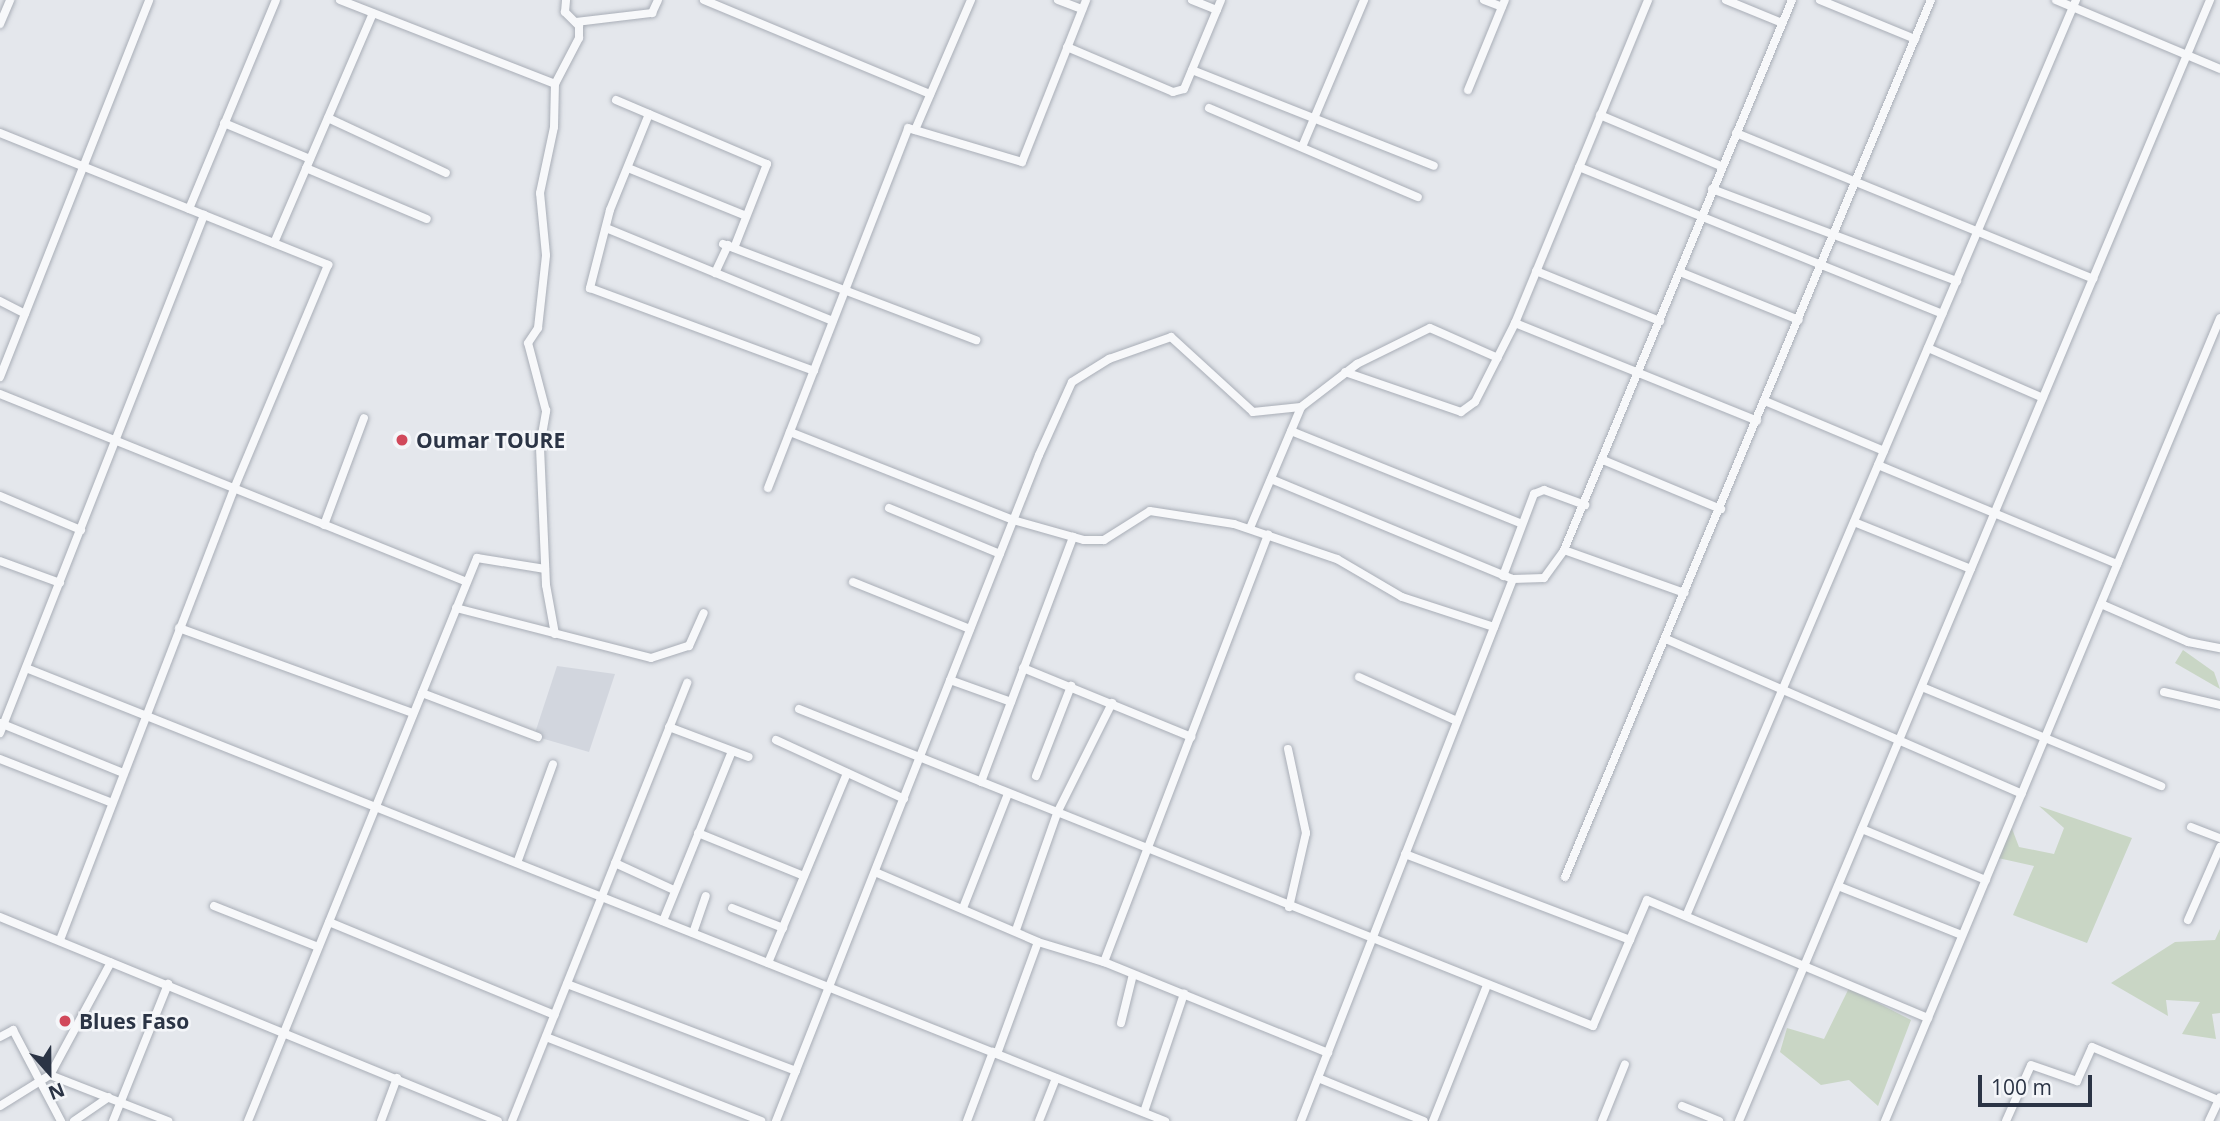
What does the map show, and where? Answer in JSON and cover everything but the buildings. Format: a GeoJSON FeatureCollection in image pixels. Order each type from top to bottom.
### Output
{"type":"FeatureCollection","features":[{"type":"Feature","properties":{"kind":"street"},"geometry":{"type":"LineString","coordinates":[[0,24],[10,0]]}},
{"type":"Feature","properties":{"kind":"street"},"geometry":{"type":"LineString","coordinates":[[0,377],[2,364],[25,314],[149,0]]}},
{"type":"Feature","properties":{"kind":"street"},"geometry":{"type":"LineString","coordinates":[[189,209],[276,0]]}},
{"type":"Feature","properties":{"kind":"street"},"geometry":{"type":"LineString","coordinates":[[340,0],[555,84]]}},
{"type":"Feature","properties":{"kind":"street"},"geometry":{"type":"LineString","coordinates":[[555,634],[545,569],[540,446],[546,411],[528,343],[538,328],[546,255],[540,193],[554,127],[555,84],[579,38],[576,22],[565,12],[566,0]]}},
{"type":"Feature","properties":{"kind":"street"},"geometry":{"type":"LineString","coordinates":[[576,22],[652,13],[657,0]]}},
{"type":"Feature","properties":{"kind":"street"},"geometry":{"type":"LineString","coordinates":[[705,0],[930,94]]}},
{"type":"Feature","properties":{"kind":"street"},"geometry":{"type":"LineString","coordinates":[[915,130],[971,0]]}},
{"type":"Feature","properties":{"kind":"street"},"geometry":{"type":"LineString","coordinates":[[1058,0],[1082,9]]}},
{"type":"Feature","properties":{"kind":"street"},"geometry":{"type":"LineString","coordinates":[[768,488],[908,128],[1023,162],[1086,0]]}},
{"type":"Feature","properties":{"kind":"street"},"geometry":{"type":"LineString","coordinates":[[1192,0],[1217,10]]}},
{"type":"Feature","properties":{"kind":"street"},"geometry":{"type":"LineString","coordinates":[[1067,47],[1173,92],[1184,89],[1222,0]]}},
{"type":"Feature","properties":{"kind":"street"},"geometry":{"type":"LineString","coordinates":[[1302,147],[1364,0]]}},
{"type":"Feature","properties":{"kind":"street"},"geometry":{"type":"LineString","coordinates":[[1468,90],[1504,4],[1484,0]]}},
{"type":"Feature","properties":{"kind":"street"},"geometry":{"type":"LineString","coordinates":[[1345,372],[1461,412],[1475,402],[1515,323],[1648,0]]}},
{"type":"Feature","properties":{"kind":"street"},"geometry":{"type":"LineString","coordinates":[[1726,0],[1782,23]]}},
{"type":"Feature","properties":{"kind":"street"},"geometry":{"type":"LineString","coordinates":[[1271,479],[1503,576],[1513,579],[1544,578],[1564,550],[1585,505],[1703,217],[1721,166],[1792,0]]}},
{"type":"Feature","properties":{"kind":"street"},"geometry":{"type":"LineString","coordinates":[[1820,0],[1915,39]]}},
{"type":"Feature","properties":{"kind":"street"},"geometry":{"type":"LineString","coordinates":[[1565,877],[1721,509],[1931,0]]}},
{"type":"Feature","properties":{"kind":"street"},"geometry":{"type":"LineString","coordinates":[[2056,0],[2075,4],[2220,69]]}},
{"type":"Feature","properties":{"kind":"street"},"geometry":{"type":"LineString","coordinates":[[1740,1121],[2210,0]]}},
{"type":"Feature","properties":{"kind":"street"},"geometry":{"type":"LineString","coordinates":[[1686,916],[2075,4]]}},
{"type":"Feature","properties":{"kind":"street"},"geometry":{"type":"LineString","coordinates":[[274,243],[373,13]]}},
{"type":"Feature","properties":{"kind":"street"},"geometry":{"type":"LineString","coordinates":[[1192,70],[1434,166]]}},
{"type":"Feature","properties":{"kind":"street"},"geometry":{"type":"LineString","coordinates":[[616,100],[767,164],[746,216],[715,273]]}},
{"type":"Feature","properties":{"kind":"street"},"geometry":{"type":"LineString","coordinates":[[1209,108],[1418,197]]}},
{"type":"Feature","properties":{"kind":"street"},"geometry":{"type":"LineString","coordinates":[[649,114],[606,228],[590,288],[814,372]]}},
{"type":"Feature","properties":{"kind":"street"},"geometry":{"type":"LineString","coordinates":[[1600,115],[1721,166]]}},
{"type":"Feature","properties":{"kind":"street"},"geometry":{"type":"LineString","coordinates":[[328,118],[446,173]]}},
{"type":"Feature","properties":{"kind":"street"},"geometry":{"type":"LineString","coordinates":[[224,122],[427,219]]}},
{"type":"Feature","properties":{"kind":"street"},"geometry":{"type":"LineString","coordinates":[[0,132],[328,265],[234,489],[60,941]]}},
{"type":"Feature","properties":{"kind":"street"},"geometry":{"type":"LineString","coordinates":[[1736,134],[2093,279]]}},
{"type":"Feature","properties":{"kind":"street"},"geometry":{"type":"LineString","coordinates":[[1579,167],[1942,314]]}},
{"type":"Feature","properties":{"kind":"street"},"geometry":{"type":"LineString","coordinates":[[628,168],[746,216]]}},
{"type":"Feature","properties":{"kind":"street"},"geometry":{"type":"LineString","coordinates":[[1712,189],[1956,281]]}},
{"type":"Feature","properties":{"kind":"street"},"geometry":{"type":"LineString","coordinates":[[123,773],[1,727],[204,215]]}},
{"type":"Feature","properties":{"kind":"street"},"geometry":{"type":"LineString","coordinates":[[606,228],[833,321]]}},
{"type":"Feature","properties":{"kind":"street"},"geometry":{"type":"LineString","coordinates":[[728,246],[976,340]]}},
{"type":"Feature","properties":{"kind":"street"},"geometry":{"type":"LineString","coordinates":[[1536,271],[1660,321]]}},
{"type":"Feature","properties":{"kind":"street"},"geometry":{"type":"LineString","coordinates":[[1680,272],[1799,320]]}},
{"type":"Feature","properties":{"kind":"street"},"geometry":{"type":"LineString","coordinates":[[0,301],[25,314]]}},
{"type":"Feature","properties":{"kind":"street"},"geometry":{"type":"LineString","coordinates":[[1885,1121],[2220,318]]}},
{"type":"Feature","properties":{"kind":"street"},"geometry":{"type":"LineString","coordinates":[[1515,323],[1757,421]]}},
{"type":"Feature","properties":{"kind":"street"},"geometry":{"type":"LineString","coordinates":[[1250,528],[1301,407],[1345,372],[1430,328],[1497,358]]}},
{"type":"Feature","properties":{"kind":"street"},"geometry":{"type":"LineString","coordinates":[[776,1121],[1013,520],[1073,382],[1152,341],[1178,341],[1253,412],[1301,407]]}},
{"type":"Feature","properties":{"kind":"street"},"geometry":{"type":"LineString","coordinates":[[1928,348],[2043,398]]}},
{"type":"Feature","properties":{"kind":"street"},"geometry":{"type":"LineString","coordinates":[[0,394],[467,582]]}},
{"type":"Feature","properties":{"kind":"street"},"geometry":{"type":"LineString","coordinates":[[1765,401],[1884,451]]}},
{"type":"Feature","properties":{"kind":"street"},"geometry":{"type":"LineString","coordinates":[[324,525],[364,418]]}},
{"type":"Feature","properties":{"kind":"street"},"geometry":{"type":"LineString","coordinates":[[1291,431],[1522,524]]}},
{"type":"Feature","properties":{"kind":"street"},"geometry":{"type":"LineString","coordinates":[[790,432],[1013,520],[1073,537],[1104,540],[1150,511],[1250,528],[1337,559],[1402,597],[1494,627]]}},
{"type":"Feature","properties":{"kind":"street"},"geometry":{"type":"LineString","coordinates":[[1603,460],[1721,509]]}},
{"type":"Feature","properties":{"kind":"street"},"geometry":{"type":"LineString","coordinates":[[1878,466],[2117,564]]}},
{"type":"Feature","properties":{"kind":"street"},"geometry":{"type":"LineString","coordinates":[[1503,576],[1522,524],[1539,491],[1585,505]]}},
{"type":"Feature","properties":{"kind":"street"},"geometry":{"type":"LineString","coordinates":[[0,496],[80,530]]}},
{"type":"Feature","properties":{"kind":"street"},"geometry":{"type":"LineString","coordinates":[[889,508],[1000,554]]}},
{"type":"Feature","properties":{"kind":"street"},"geometry":{"type":"LineString","coordinates":[[1854,522],[1971,569]]}},
{"type":"Feature","properties":{"kind":"street"},"geometry":{"type":"LineString","coordinates":[[1104,962],[1268,534]]}},
{"type":"Feature","properties":{"kind":"street"},"geometry":{"type":"LineString","coordinates":[[981,782],[1073,537]]}},
{"type":"Feature","properties":{"kind":"street"},"geometry":{"type":"LineString","coordinates":[[1564,550],[1685,593]]}},
{"type":"Feature","properties":{"kind":"street"},"geometry":{"type":"LineString","coordinates":[[248,1121],[477,558],[545,569]]}},
{"type":"Feature","properties":{"kind":"street"},"geometry":{"type":"LineString","coordinates":[[0,561],[60,583]]}},
{"type":"Feature","properties":{"kind":"street"},"geometry":{"type":"LineString","coordinates":[[1301,1121],[1513,579]]}},
{"type":"Feature","properties":{"kind":"street"},"geometry":{"type":"LineString","coordinates":[[853,582],[970,629]]}},
{"type":"Feature","properties":{"kind":"street"},"geometry":{"type":"LineString","coordinates":[[2101,604],[2188,642],[2220,648]]}},
{"type":"Feature","properties":{"kind":"street"},"geometry":{"type":"LineString","coordinates":[[456,608],[651,658],[689,646],[704,613]]}},
{"type":"Feature","properties":{"kind":"street"},"geometry":{"type":"LineString","coordinates":[[179,628],[414,713]]}},
{"type":"Feature","properties":{"kind":"street"},"geometry":{"type":"LineString","coordinates":[[1666,639],[2021,794]]}},
{"type":"Feature","properties":{"kind":"street"},"geometry":{"type":"LineString","coordinates":[[26,668],[1165,1121]]}},
{"type":"Feature","properties":{"kind":"street"},"geometry":{"type":"LineString","coordinates":[[1023,668],[1191,737]]}},
{"type":"Feature","properties":{"kind":"street"},"geometry":{"type":"LineString","coordinates":[[1359,677],[1457,721]]}},
{"type":"Feature","properties":{"kind":"street"},"geometry":{"type":"LineString","coordinates":[[950,680],[1011,702]]}},
{"type":"Feature","properties":{"kind":"street"},"geometry":{"type":"LineString","coordinates":[[512,1121],[687,683]]}},
{"type":"Feature","properties":{"kind":"street"},"geometry":{"type":"LineString","coordinates":[[1036,776],[1071,686]]}},
{"type":"Feature","properties":{"kind":"street"},"geometry":{"type":"LineString","coordinates":[[1922,687],[2044,740],[2161,786]]}},
{"type":"Feature","properties":{"kind":"street"},"geometry":{"type":"LineString","coordinates":[[422,692],[538,737]]}},
{"type":"Feature","properties":{"kind":"street"},"geometry":{"type":"LineString","coordinates":[[2164,692],[2220,705]]}},
{"type":"Feature","properties":{"kind":"street"},"geometry":{"type":"LineString","coordinates":[[1016,930],[1058,811],[1112,703]]}},
{"type":"Feature","properties":{"kind":"street"},"geometry":{"type":"LineString","coordinates":[[799,709],[1058,811],[1289,907],[1593,1026],[1647,900],[1928,1018]]}},
{"type":"Feature","properties":{"kind":"street"},"geometry":{"type":"LineString","coordinates":[[669,727],[749,757]]}},
{"type":"Feature","properties":{"kind":"street"},"geometry":{"type":"LineString","coordinates":[[776,740],[904,799]]}},
{"type":"Feature","properties":{"kind":"street"},"geometry":{"type":"LineString","coordinates":[[1288,748],[1306,834],[1289,907]]}},
{"type":"Feature","properties":{"kind":"street"},"geometry":{"type":"LineString","coordinates":[[663,921],[732,751]]}},
{"type":"Feature","properties":{"kind":"street"},"geometry":{"type":"LineString","coordinates":[[0,759],[112,803]]}},
{"type":"Feature","properties":{"kind":"street"},"geometry":{"type":"LineString","coordinates":[[517,863],[553,764]]}},
{"type":"Feature","properties":{"kind":"street"},"geometry":{"type":"LineString","coordinates":[[768,963],[847,773]]}},
{"type":"Feature","properties":{"kind":"street"},"geometry":{"type":"LineString","coordinates":[[963,908],[1009,793]]}},
{"type":"Feature","properties":{"kind":"street"},"geometry":{"type":"LineString","coordinates":[[2191,827],[2220,838]]}},
{"type":"Feature","properties":{"kind":"street"},"geometry":{"type":"LineString","coordinates":[[1862,829],[1986,880]]}},
{"type":"Feature","properties":{"kind":"street"},"geometry":{"type":"LineString","coordinates":[[698,833],[804,876]]}},
{"type":"Feature","properties":{"kind":"street"},"geometry":{"type":"LineString","coordinates":[[2188,920],[2220,847]]}},
{"type":"Feature","properties":{"kind":"street"},"geometry":{"type":"LineString","coordinates":[[1405,854],[1630,940]]}},
{"type":"Feature","properties":{"kind":"street"},"geometry":{"type":"LineString","coordinates":[[615,863],[674,890]]}},
{"type":"Feature","properties":{"kind":"street"},"geometry":{"type":"LineString","coordinates":[[875,872],[1016,930],[1038,942],[1104,962],[1328,1053]]}},
{"type":"Feature","properties":{"kind":"street"},"geometry":{"type":"LineString","coordinates":[[1838,886],[1962,936]]}},
{"type":"Feature","properties":{"kind":"street"},"geometry":{"type":"LineString","coordinates":[[692,933],[706,896]]}},
{"type":"Feature","properties":{"kind":"street"},"geometry":{"type":"LineString","coordinates":[[214,906],[318,947]]}},
{"type":"Feature","properties":{"kind":"street"},"geometry":{"type":"LineString","coordinates":[[732,908],[783,928]]}},
{"type":"Feature","properties":{"kind":"street"},"geometry":{"type":"LineString","coordinates":[[0,917],[285,1030],[498,1121]]}},
{"type":"Feature","properties":{"kind":"street"},"geometry":{"type":"LineString","coordinates":[[329,922],[555,1015]]}},
{"type":"Feature","properties":{"kind":"street"},"geometry":{"type":"LineString","coordinates":[[967,1121],[1038,942]]}},
{"type":"Feature","properties":{"kind":"street"},"geometry":{"type":"LineString","coordinates":[[1,1102],[50,1075],[111,962]]}},
{"type":"Feature","properties":{"kind":"street"},"geometry":{"type":"LineString","coordinates":[[1121,1023],[1133,974]]}},
{"type":"Feature","properties":{"kind":"street"},"geometry":{"type":"LineString","coordinates":[[113,1121],[118,1101],[168,984]]}},
{"type":"Feature","properties":{"kind":"street"},"geometry":{"type":"LineString","coordinates":[[567,984],[796,1071]]}},
{"type":"Feature","properties":{"kind":"street"},"geometry":{"type":"LineString","coordinates":[[1433,1121],[1487,985]]}},
{"type":"Feature","properties":{"kind":"street"},"geometry":{"type":"LineString","coordinates":[[1144,1112],[1184,994]]}},
{"type":"Feature","properties":{"kind":"street"},"geometry":{"type":"LineString","coordinates":[[0,1037],[13,1030],[61,1121]]}},
{"type":"Feature","properties":{"kind":"street"},"geometry":{"type":"LineString","coordinates":[[546,1037],[761,1121]]}},
{"type":"Feature","properties":{"kind":"street"},"geometry":{"type":"LineString","coordinates":[[2006,1121],[2031,1065],[2077,1081],[2092,1046],[2219,1099],[2209,1121]]}},
{"type":"Feature","properties":{"kind":"street"},"geometry":{"type":"LineString","coordinates":[[1602,1121],[1625,1064]]}},
{"type":"Feature","properties":{"kind":"street"},"geometry":{"type":"LineString","coordinates":[[50,1075],[168,1121]]}},
{"type":"Feature","properties":{"kind":"street"},"geometry":{"type":"LineString","coordinates":[[381,1121],[397,1078]]}},
{"type":"Feature","properties":{"kind":"street"},"geometry":{"type":"LineString","coordinates":[[1039,1121],[1056,1078]]}},
{"type":"Feature","properties":{"kind":"street"},"geometry":{"type":"LineString","coordinates":[[1318,1078],[1424,1121]]}},
{"type":"Feature","properties":{"kind":"street"},"geometry":{"type":"LineString","coordinates":[[74,1121],[109,1097]]}},
{"type":"Feature","properties":{"kind":"street"},"geometry":{"type":"LineString","coordinates":[[1682,1106],[1719,1121]]}},
{"type":"Feature","properties":{"kind":"shaded area"},"geometry":{"type":"Polygon","coordinates":[[[557,666],[615,674],[589,752],[534,736],[557,666]]]}},
{"type":"Feature","properties":{"kind":"green space"},"geometry":{"type":"Polygon","coordinates":[[[2183,650],[2214,672],[2220,689],[2175,663],[2183,650]]]}},
{"type":"Feature","properties":{"kind":"green space"},"geometry":{"type":"Polygon","coordinates":[[[2039,806],[2132,838],[2087,943],[2013,915],[2034,866],[1998,858],[2011,826],[2019,847],[2054,854],[2064,828],[2039,806]]]}},
{"type":"Feature","properties":{"kind":"green space"},"geometry":{"type":"Polygon","coordinates":[[[2220,929],[2220,1013],[2212,1014],[2216,1039],[2182,1034],[2200,1002],[2166,1000],[2168,1016],[2111,983],[2175,942],[2215,940],[2220,929]]]}},
{"type":"Feature","properties":{"kind":"green space"},"geometry":{"type":"Polygon","coordinates":[[[1849,988],[1911,1020],[1878,1106],[1849,1080],[1821,1085],[1780,1052],[1787,1028],[1824,1039],[1849,988]]]}},
{"type":"Feature","properties":{"kind":"place","name":"Oumar TOURE"},"geometry":{"type":"Point","coordinates":[402,440]}},
{"type":"Feature","properties":{"kind":"place","name":"Blues Faso"},"geometry":{"type":"Point","coordinates":[65,1021]}}]}
